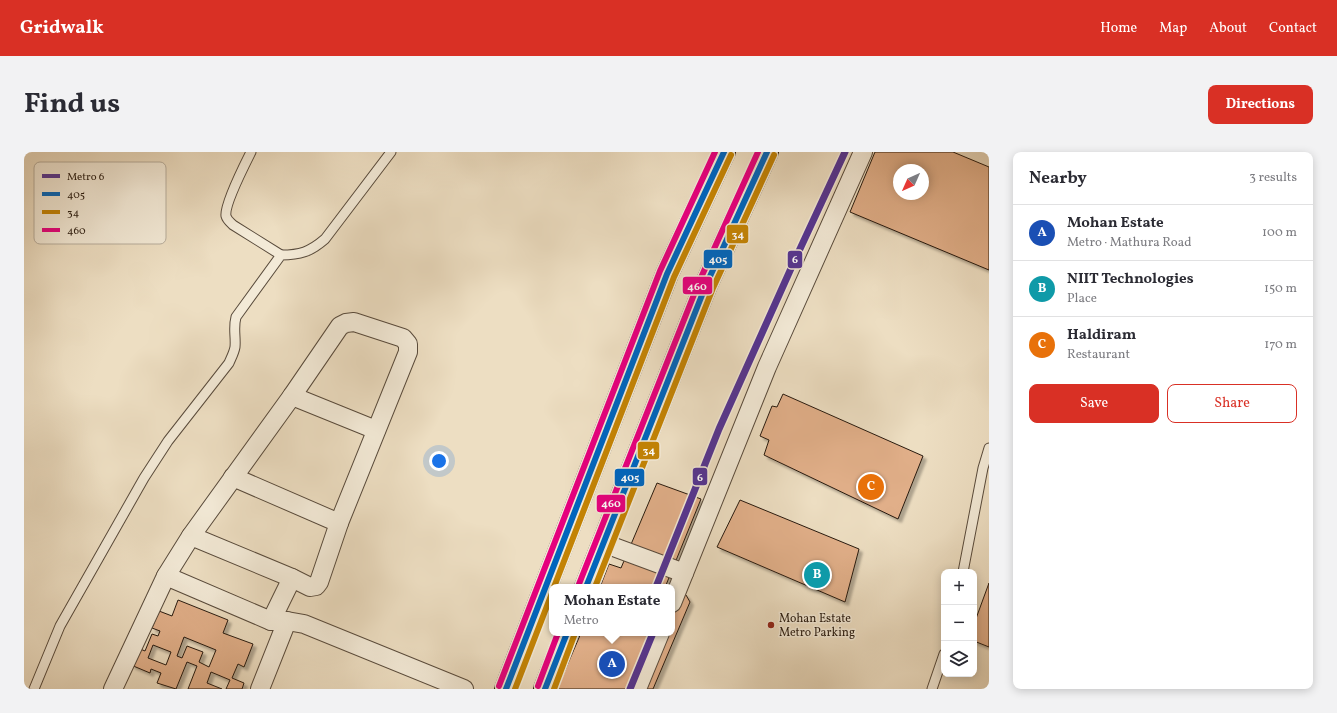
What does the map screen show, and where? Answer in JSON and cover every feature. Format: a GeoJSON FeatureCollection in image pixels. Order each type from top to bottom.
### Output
{"type":"FeatureCollection","features":[{"type":"Feature","properties":{"kind":"highway"},"geometry":{"type":"LineString","coordinates":[[506,689],[668,274],[724,152]]}},
{"type":"Feature","properties":{"kind":"highway"},"geometry":{"type":"LineString","coordinates":[[587,584],[706,286],[767,152]]}},
{"type":"Feature","properties":{"kind":"highway"},"geometry":{"type":"LineString","coordinates":[[545,689],[566,636]]}},
{"type":"Feature","properties":{"kind":"street"},"geometry":{"type":"LineString","coordinates":[[675,596],[767,367],[863,152]]}},
{"type":"Feature","properties":{"kind":"street"},"geometry":{"type":"LineString","coordinates":[[114,689],[166,576],[191,536],[292,396],[340,326],[346,323],[354,322],[403,338],[408,344],[408,352],[339,524],[319,582],[316,586],[310,587],[191,536]]}},
{"type":"Feature","properties":{"kind":"street"},"geometry":{"type":"LineString","coordinates":[[292,396],[376,430]]}},
{"type":"Feature","properties":{"kind":"street"},"geometry":{"type":"LineString","coordinates":[[234,477],[339,524]]}},
{"type":"Feature","properties":{"kind":"street"},"geometry":{"type":"LineString","coordinates":[[603,543],[684,573]]}},
{"type":"Feature","properties":{"kind":"street"},"geometry":{"type":"LineString","coordinates":[[166,576],[279,621],[304,624],[464,689]]}},
{"type":"Feature","properties":{"kind":"street"},"geometry":{"type":"LineString","coordinates":[[260,689],[292,578]]}},
{"type":"Feature","properties":{"kind":"street"},"geometry":{"type":"LineString","coordinates":[[638,689],[659,636]]}},
{"type":"Feature","properties":{"kind":"lane"},"geometry":{"type":"LineString","coordinates":[[251,152],[227,205],[226,216],[234,225],[281,255],[302,254],[317,246],[391,152]]}},
{"type":"Feature","properties":{"kind":"lane"},"geometry":{"type":"LineString","coordinates":[[34,689],[60,626],[148,472],[168,441],[229,363],[235,346],[234,325],[236,317],[281,255]]}},
{"type":"Feature","properties":{"kind":"lane"},"geometry":{"type":"LineString","coordinates":[[964,569],[983,468],[989,448]]}},
{"type":"Feature","properties":{"kind":"lane"},"geometry":{"type":"LineString","coordinates":[[932,689],[941,663]]}},
{"type":"Feature","properties":{"kind":"building"},"geometry":{"type":"Polygon","coordinates":[[[875,152],[953,152],[989,167],[989,270],[850,212],[875,152]]]}},
{"type":"Feature","properties":{"kind":"building"},"geometry":{"type":"Polygon","coordinates":[[[783,394],[923,456],[898,519],[764,455],[769,440],[760,436],[772,406],[777,407],[783,394]]]}},
{"type":"Feature","properties":{"kind":"building"},"geometry":{"type":"Polygon","coordinates":[[[657,483],[701,499],[666,584],[601,584],[609,564],[621,568],[657,483]]]}},
{"type":"Feature","properties":{"kind":"building"},"geometry":{"type":"Polygon","coordinates":[[[740,500],[859,549],[845,602],[717,547],[740,500]]]}},
{"type":"Feature","properties":{"kind":"building"},"geometry":{"type":"Polygon","coordinates":[[[989,583],[989,647],[977,642],[977,616],[989,583]]]}},
{"type":"Feature","properties":{"kind":"building"},"geometry":{"type":"Polygon","coordinates":[[[675,590],[686,595],[690,602],[653,689],[557,689],[580,636],[675,636],[675,590]]]}},
{"type":"Feature","properties":{"kind":"building"},"geometry":{"type":"Polygon","coordinates":[[[178,600],[228,620],[223,633],[253,644],[244,667],[238,664],[232,678],[244,683],[242,689],[226,689],[230,680],[211,672],[207,683],[222,689],[188,689],[197,666],[187,662],[176,689],[157,683],[161,673],[151,669],[150,673],[131,665],[138,648],[145,651],[152,634],[158,636],[160,631],[152,628],[159,611],[172,616],[178,600]],[[184,637],[177,656],[182,658],[187,646],[203,652],[199,662],[209,667],[216,650],[184,637]],[[153,645],[148,658],[166,665],[171,652],[153,645]]]}},
{"type":"Feature","properties":{"kind":"metro line","name":"6"},"geometry":{"type":"LineString","coordinates":[[657,584],[719,429],[845,152]]}},
{"type":"Feature","properties":{"kind":"metro line","name":"6"},"geometry":{"type":"LineString","coordinates":[[630,689],[652,636]]}},
{"type":"Feature","properties":{"kind":"transit line","name":"460"},"geometry":{"type":"LineString","coordinates":[[499,686],[660,271],[715,152]]}},
{"type":"Feature","properties":{"kind":"transit line","name":"405"},"geometry":{"type":"LineString","coordinates":[[506,689],[667,274],[724,152]]}},
{"type":"Feature","properties":{"kind":"transit line","name":"460"},"geometry":{"type":"LineString","coordinates":[[579,584],[699,282],[758,152]]}},
{"type":"Feature","properties":{"kind":"transit line","name":"405"},"geometry":{"type":"LineString","coordinates":[[587,584],[706,285],[767,152]]}},
{"type":"Feature","properties":{"kind":"transit line","name":"34"},"geometry":{"type":"LineString","coordinates":[[555,584],[674,277],[731,155]]}},
{"type":"Feature","properties":{"kind":"transit line","name":"34"},"geometry":{"type":"LineString","coordinates":[[596,584],[713,288],[774,155]]}},
{"type":"Feature","properties":{"kind":"transit line","name":"34"},"geometry":{"type":"LineString","coordinates":[[515,689],[549,601]]}},
{"type":"Feature","properties":{"kind":"transit line","name":"460"},"geometry":{"type":"LineString","coordinates":[[538,686],[557,636]]}},
{"type":"Feature","properties":{"kind":"transit line","name":"405"},"geometry":{"type":"LineString","coordinates":[[545,689],[566,636]]}},
{"type":"Feature","properties":{"kind":"transit line","name":"34"},"geometry":{"type":"LineString","coordinates":[[554,689],[574,636]]}},
{"type":"Feature","properties":{"kind":"place","name":"Haldiram"},"geometry":{"type":"Point","coordinates":[871,487]}},
{"type":"Feature","properties":{"kind":"place","name":"NIIT Technologies"},"geometry":{"type":"Point","coordinates":[817,575]}},
{"type":"Feature","properties":{"kind":"place","name":"Mohan Estate Metro Parking"},"geometry":{"type":"Point","coordinates":[771,625]}},
{"type":"Feature","properties":{"kind":"place","name":"Mohan Estate"},"geometry":{"type":"Point","coordinates":[612,664]}}]}
